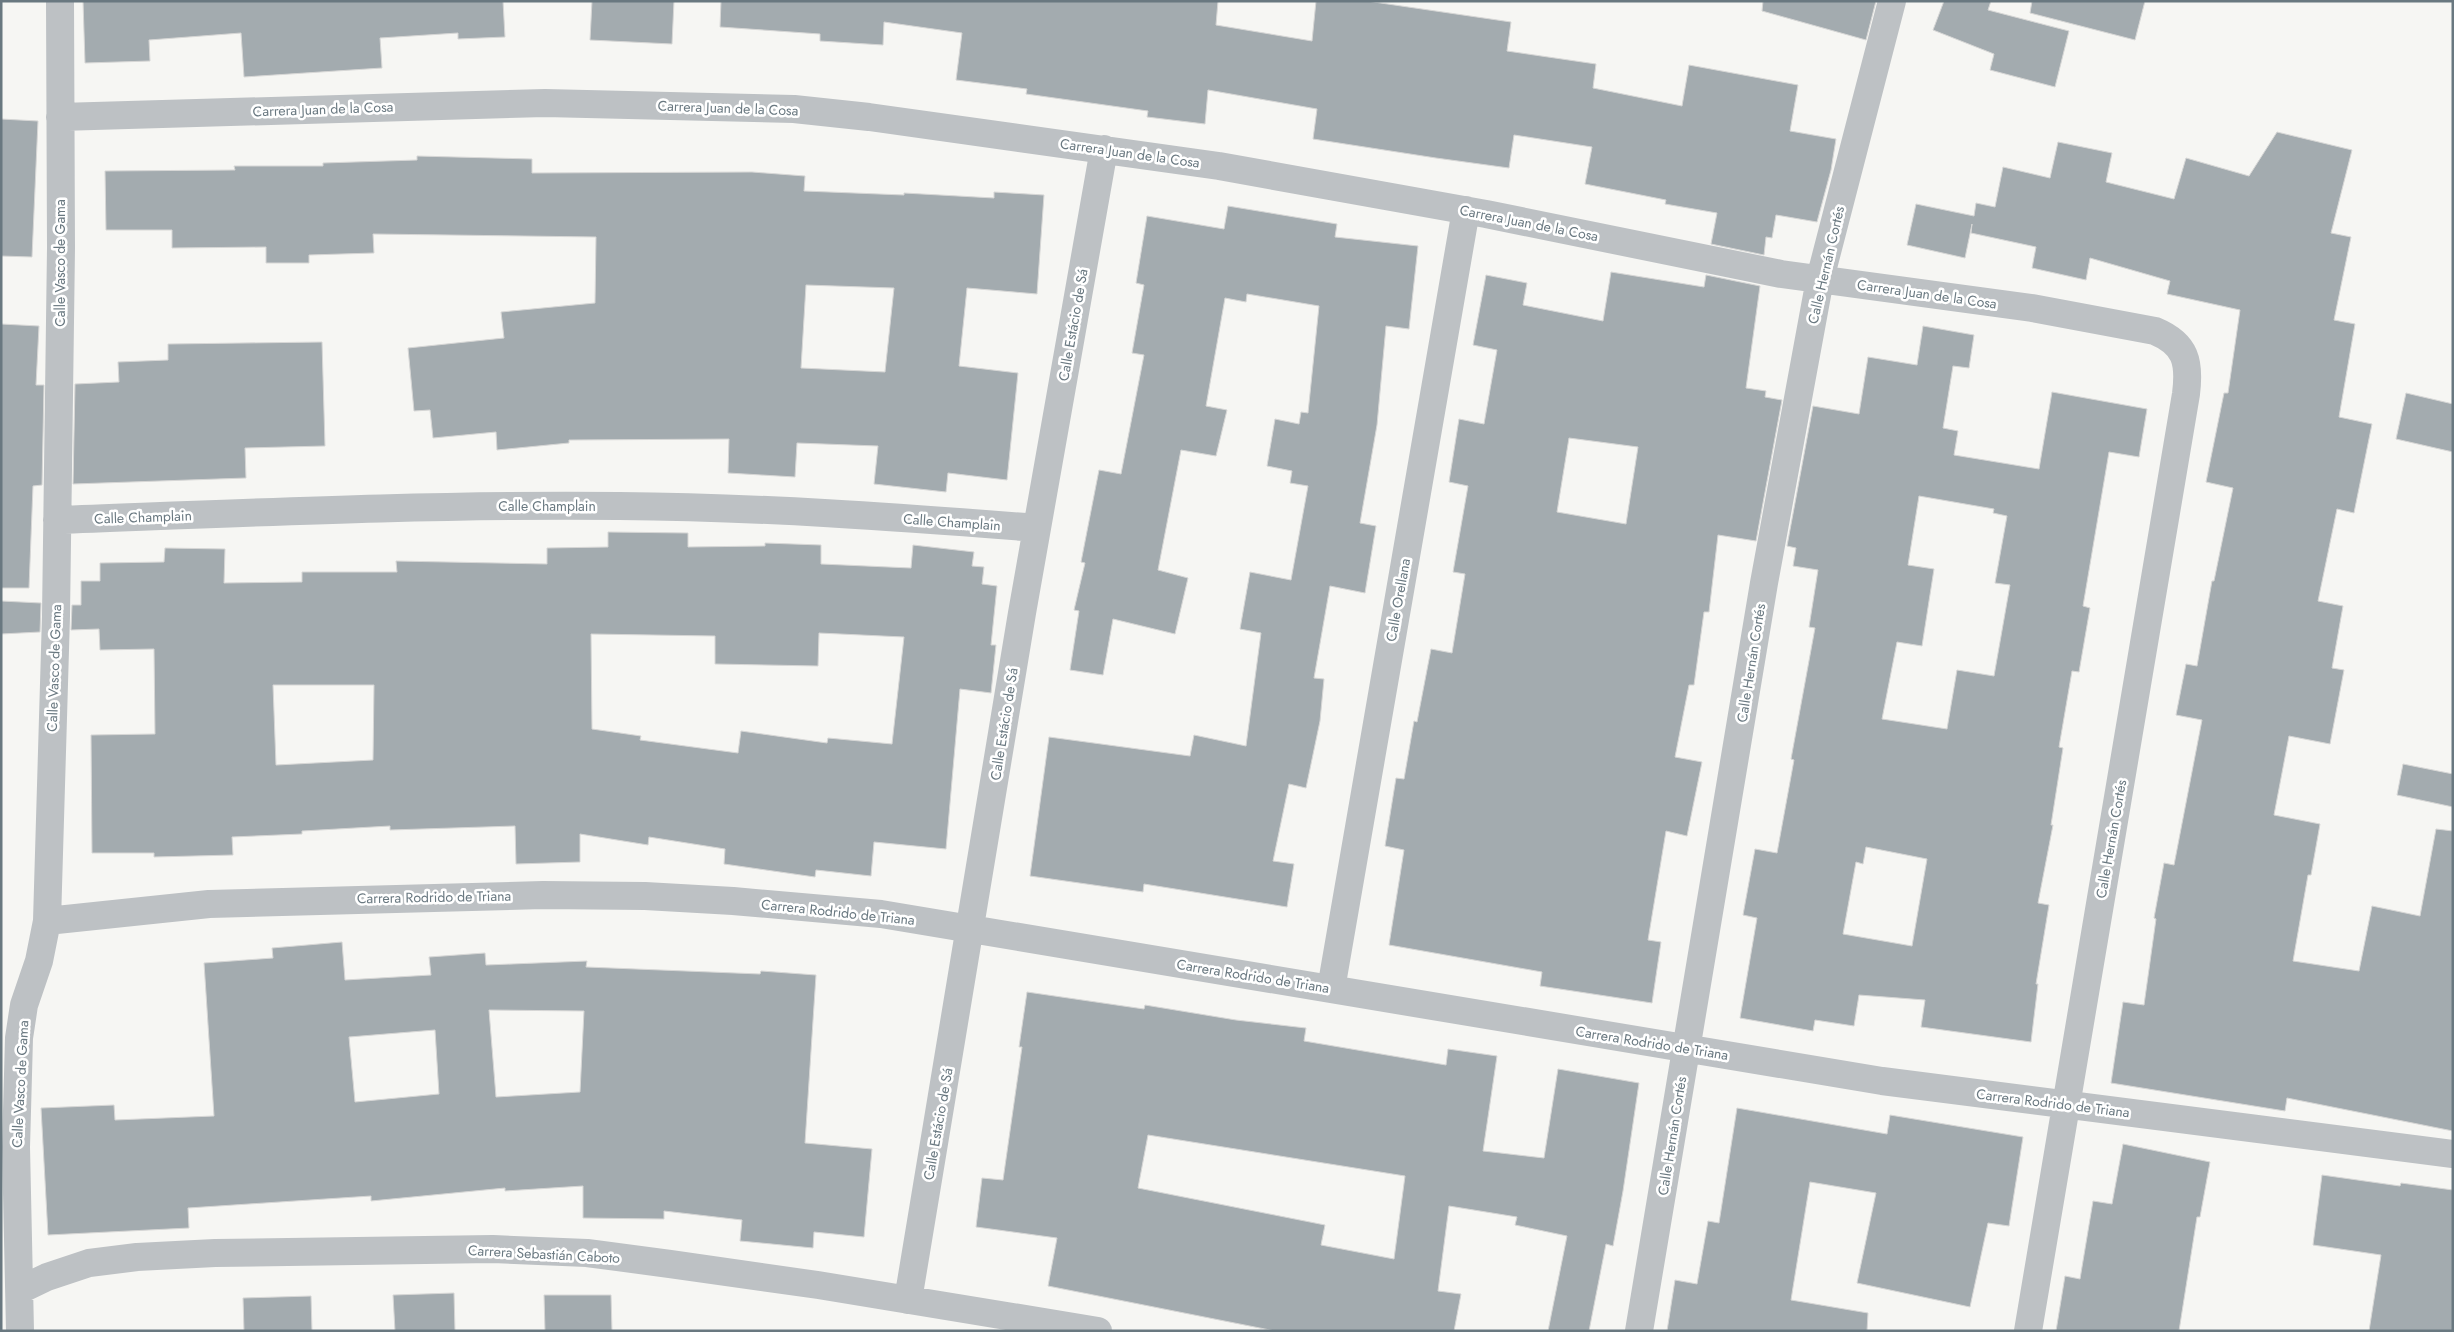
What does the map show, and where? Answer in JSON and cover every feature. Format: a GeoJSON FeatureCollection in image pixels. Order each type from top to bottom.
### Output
{"type":"FeatureCollection","features":[{"type":"Feature","properties":{"kind":"street","name":"Calle Vasco de Gama"},"geometry":{"type":"LineString","coordinates":[[20,1331],[16,1147],[19,1038],[24,1005],[39,961],[47,921],[57,520],[61,248],[60,1]]}},
{"type":"Feature","properties":{"kind":"street","name":"Calle Hernán Cortés"},"geometry":{"type":"LineString","coordinates":[[1639,1331],[1764,583],[1820,279],[1892,1]]}},
{"type":"Feature","properties":{"kind":"street","name":"Carrera Juan de la Cosa"},"geometry":{"type":"LineString","coordinates":[[60,118],[535,103],[794,109],[1104,149],[1219,166],[1466,210],[1781,274],[2032,308],[2155,331],[2167,336],[2180,350]]}},
{"type":"Feature","properties":{"kind":"street","name":"Calle Estácio de Sá"},"geometry":{"type":"LineString","coordinates":[[908,1300],[1037,528],[1104,149]]}},
{"type":"Feature","properties":{"kind":"street","name":"Calle Orellana"},"geometry":{"type":"LineString","coordinates":[[1331,989],[1466,210]]}},
{"type":"Feature","properties":{"kind":"street","name":"Calle Hernán Cortés"},"geometry":{"type":"LineString","coordinates":[[2028,1331],[2186,394],[2189,372],[2187,360],[2180,350]]}},
{"type":"Feature","properties":{"kind":"street","name":"Calle Champlain"},"geometry":{"type":"LineString","coordinates":[[57,520],[400,507],[622,506],[816,512],[1037,528]]}},
{"type":"Feature","properties":{"kind":"street","name":"Carrera Rodrido de Triana"},"geometry":{"type":"LineString","coordinates":[[47,921],[209,904],[542,895],[645,896],[734,901],[881,914],[1882,1081],[2453,1154]]}},
{"type":"Feature","properties":{"kind":"street","name":"Carrera Sebastián Caboto"},"geometry":{"type":"LineString","coordinates":[[20,1290],[47,1277],[89,1263],[137,1257],[216,1253],[493,1249],[587,1253],[818,1285],[1098,1331]]}},
{"type":"Feature","properties":{"kind":"building"},"geometry":{"type":"Polygon","coordinates":[[[83,1],[503,1],[505,37],[458,39],[458,33],[380,38],[382,68],[244,77],[241,33],[149,40],[150,61],[85,63],[83,1]]]}},
{"type":"Feature","properties":{"kind":"building"},"geometry":{"type":"Polygon","coordinates":[[[592,1],[674,1],[672,44],[590,40],[592,1]]]}},
{"type":"Feature","properties":{"kind":"building"},"geometry":{"type":"Polygon","coordinates":[[[721,1],[1218,1],[1216,25],[1312,41],[1316,1],[1367,1],[1511,22],[1507,51],[1596,64],[1593,88],[1682,106],[1689,65],[1798,85],[1790,131],[1836,139],[1831,170],[1817,222],[1776,215],[1772,238],[1766,237],[1764,255],[1711,244],[1717,213],[1665,204],[1666,200],[1585,184],[1592,147],[1514,135],[1509,168],[1436,158],[1313,139],[1317,109],[1208,90],[1205,124],[1147,117],[1148,111],[1026,94],[1027,89],[956,80],[962,33],[884,22],[883,45],[820,41],[820,34],[720,27],[721,1]]]}},
{"type":"Feature","properties":{"kind":"building"},"geometry":{"type":"Polygon","coordinates":[[[1763,1],[1876,1],[1866,40],[1762,11],[1763,1]]]}},
{"type":"Feature","properties":{"kind":"building"},"geometry":{"type":"Polygon","coordinates":[[[1944,1],[1991,1],[1988,10],[2069,31],[2055,87],[1990,70],[1994,54],[1933,30],[1944,1]]]}},
{"type":"Feature","properties":{"kind":"building"},"geometry":{"type":"Polygon","coordinates":[[[2032,1],[2145,1],[2135,40],[2030,13],[2032,1]]]}},
{"type":"Feature","properties":{"kind":"building"},"geometry":{"type":"Polygon","coordinates":[[[1,119],[38,121],[32,257],[1,256],[1,119]]]}},
{"type":"Feature","properties":{"kind":"building"},"geometry":{"type":"Polygon","coordinates":[[[2277,132],[2352,150],[2331,233],[2351,237],[2334,320],[2355,324],[2339,417],[2372,424],[2354,513],[2337,509],[2318,601],[2343,606],[2332,668],[2344,670],[2330,744],[2289,736],[2274,815],[2320,824],[2311,875],[2308,875],[2293,961],[2359,971],[2372,906],[2420,916],[2436,829],[2453,831],[2453,1131],[2287,1098],[2285,1111],[2111,1083],[2123,1002],[2144,1005],[2156,919],[2154,918],[2164,863],[2174,865],[2202,720],[2176,715],[2186,664],[2197,666],[2212,581],[2214,581],[2233,488],[2206,482],[2224,393],[2228,393],[2240,310],[2167,294],[2170,281],[2090,258],[2086,280],[2032,268],[2036,247],[1971,233],[1972,224],[1965,258],[1907,245],[1916,204],[1974,216],[1976,203],[1995,207],[2003,167],[2050,178],[2058,142],[2112,153],[2106,182],[2174,199],[2186,158],[2249,176],[2277,132]]]}},
{"type":"Feature","properties":{"kind":"building"},"geometry":{"type":"Polygon","coordinates":[[[417,156],[532,159],[532,173],[752,172],[805,176],[804,191],[904,195],[904,193],[994,198],[994,192],[1044,195],[1037,294],[967,288],[959,366],[1018,373],[1007,480],[948,473],[946,492],[874,484],[878,446],[797,443],[795,477],[728,473],[729,439],[569,440],[569,443],[497,450],[496,432],[433,438],[430,410],[414,411],[408,348],[504,338],[501,312],[595,303],[596,237],[373,234],[374,253],[309,255],[309,263],[266,263],[266,247],[172,248],[172,230],[106,230],[105,171],[235,170],[234,166],[323,166],[323,163],[417,160],[417,156]],[[806,285],[801,368],[885,372],[894,288],[806,285]]]}},
{"type":"Feature","properties":{"kind":"building"},"geometry":{"type":"Polygon","coordinates":[[[1228,206],[1337,224],[1335,237],[1418,246],[1409,329],[1386,326],[1377,425],[1360,523],[1376,526],[1365,593],[1330,586],[1314,678],[1324,679],[1320,721],[1306,788],[1289,784],[1273,861],[1294,864],[1287,907],[1144,884],[1143,892],[1030,876],[1049,737],[1190,756],[1194,735],[1246,746],[1261,633],[1240,629],[1250,572],[1291,580],[1308,486],[1290,483],[1292,471],[1267,466],[1275,419],[1299,424],[1301,412],[1308,413],[1319,306],[1247,294],[1246,302],[1225,298],[1206,406],[1227,410],[1216,456],[1181,450],[1158,570],[1188,578],[1175,634],[1113,619],[1103,675],[1070,670],[1079,611],[1074,610],[1085,563],[1081,562],[1099,470],[1121,474],[1144,355],[1132,353],[1144,285],[1136,283],[1147,216],[1224,229],[1228,206]]]}},
{"type":"Feature","properties":{"kind":"building"},"geometry":{"type":"Polygon","coordinates":[[[1611,272],[1704,287],[1706,275],[1760,286],[1746,388],[1766,391],[1765,397],[1782,400],[1756,541],[1718,535],[1709,612],[1704,612],[1694,685],[1689,685],[1675,757],[1702,762],[1687,836],[1666,831],[1648,940],[1661,942],[1652,1003],[1540,986],[1542,972],[1389,945],[1404,850],[1385,846],[1396,778],[1404,779],[1414,721],[1417,722],[1431,649],[1452,653],[1465,574],[1453,572],[1468,486],[1449,482],[1459,419],[1484,424],[1497,350],[1473,345],[1486,275],[1527,283],[1523,305],[1603,321],[1611,272]],[[1569,438],[1557,512],[1626,524],[1638,447],[1569,438]]]}},
{"type":"Feature","properties":{"kind":"building"},"geometry":{"type":"Polygon","coordinates":[[[1,324],[39,326],[36,385],[44,385],[42,485],[33,486],[29,588],[1,588],[1,324]]]}},
{"type":"Feature","properties":{"kind":"building"},"geometry":{"type":"Polygon","coordinates":[[[1923,326],[1974,335],[1969,368],[1953,366],[1943,428],[1958,431],[1954,455],[2039,469],[2052,392],[2147,409],[2139,457],[2109,452],[2083,606],[2090,608],[2079,672],[2072,671],[2059,747],[2063,748],[2051,825],[2053,825],[2038,903],[2049,905],[2036,984],[2038,984],[2031,1042],[1921,1027],[1925,1000],[1859,995],[1854,1026],[1815,1020],[1813,1031],[1740,1018],[1757,918],[1743,915],[1755,849],[1777,853],[1794,760],[1791,759],[1815,628],[1809,627],[1818,570],[1793,566],[1796,548],[1787,546],[1813,406],[1859,414],[1868,357],[1917,365],[1923,326]],[[1919,496],[1908,565],[1934,569],[1922,646],[1897,642],[1882,719],[1947,729],[1957,670],[1994,676],[2010,585],[1995,583],[2007,516],[1993,513],[1994,509],[1919,496]],[[1866,847],[1863,864],[1856,862],[1843,934],[1912,946],[1927,859],[1866,847]]]}},
{"type":"Feature","properties":{"kind":"building"},"geometry":{"type":"Polygon","coordinates":[[[322,342],[325,446],[245,448],[246,478],[73,484],[75,384],[119,382],[118,362],[168,360],[168,344],[322,342]]]}},
{"type":"Feature","properties":{"kind":"building"},"geometry":{"type":"Polygon","coordinates":[[[2406,393],[2453,404],[2453,452],[2396,439],[2406,393]]]}},
{"type":"Feature","properties":{"kind":"building"},"geometry":{"type":"Polygon","coordinates":[[[608,532],[688,533],[688,547],[765,546],[765,543],[821,545],[821,564],[911,568],[913,545],[974,552],[972,566],[984,567],[982,584],[997,586],[991,645],[996,645],[991,693],[960,689],[946,849],[874,842],[871,876],[816,870],[815,877],[724,864],[725,849],[649,837],[648,845],[580,834],[580,862],[516,864],[515,826],[390,830],[390,826],[302,831],[302,834],[232,837],[233,855],[154,857],[154,853],[92,853],[91,735],[155,734],[154,649],[100,650],[99,629],[71,630],[72,605],[81,605],[81,581],[100,581],[100,563],[164,562],[165,548],[225,549],[224,583],[302,582],[302,572],[397,572],[396,561],[547,564],[547,548],[608,547],[608,532]],[[819,633],[818,666],[715,664],[715,636],[591,634],[592,729],[641,736],[640,740],[738,753],[741,731],[827,743],[828,738],[892,744],[904,637],[819,633]],[[273,685],[276,765],[373,760],[374,685],[273,685]]]}},
{"type":"Feature","properties":{"kind":"building"},"geometry":{"type":"Polygon","coordinates":[[[1,601],[41,603],[40,632],[1,634],[1,601]]]}},
{"type":"Feature","properties":{"kind":"building"},"geometry":{"type":"Polygon","coordinates":[[[2403,764],[2453,774],[2453,807],[2397,795],[2403,764]]]}},
{"type":"Feature","properties":{"kind":"building"},"geometry":{"type":"Polygon","coordinates":[[[342,942],[345,980],[431,975],[429,957],[485,953],[486,965],[587,961],[586,967],[760,974],[761,971],[816,975],[805,1143],[872,1149],[864,1237],[814,1232],[813,1248],[740,1241],[742,1220],[664,1211],[664,1219],[583,1218],[583,1186],[505,1191],[505,1188],[371,1201],[371,1196],[188,1208],[189,1228],[48,1235],[41,1108],[114,1105],[115,1120],[214,1116],[204,963],[273,958],[272,948],[342,942]],[[489,1010],[496,1097],[580,1092],[584,1011],[489,1010]],[[435,1030],[349,1037],[355,1102],[439,1094],[435,1030]]]}},
{"type":"Feature","properties":{"kind":"building"},"geometry":{"type":"Polygon","coordinates":[[[1027,992],[1144,1009],[1145,1005],[1236,1020],[1306,1028],[1304,1041],[1446,1065],[1448,1049],[1497,1056],[1483,1151],[1544,1158],[1558,1069],[1639,1083],[1613,1246],[1606,1244],[1589,1331],[1548,1331],[1567,1236],[1515,1225],[1517,1217],[1449,1206],[1438,1291],[1461,1294],[1454,1331],[1275,1331],[1048,1286],[1057,1238],[976,1227],[982,1178],[1003,1180],[1022,1047],[1019,1047],[1027,992]],[[1148,1135],[1138,1188],[1325,1225],[1321,1245],[1394,1259],[1405,1176],[1148,1135]]]}},
{"type":"Feature","properties":{"kind":"building"},"geometry":{"type":"Polygon","coordinates":[[[1737,1108],[1887,1134],[1890,1115],[2023,1137],[2009,1226],[1988,1223],[1970,1307],[1857,1283],[1876,1193],[1810,1182],[1791,1300],[1868,1313],[1867,1331],[1667,1331],[1675,1280],[1697,1284],[1708,1221],[1719,1223],[1737,1108]]]}},
{"type":"Feature","properties":{"kind":"building"},"geometry":{"type":"Polygon","coordinates":[[[2123,1144],[2210,1162],[2200,1217],[2197,1217],[2179,1331],[2056,1331],[2065,1276],[2080,1279],[2093,1201],[2112,1204],[2123,1144]]]}},
{"type":"Feature","properties":{"kind":"building"},"geometry":{"type":"Polygon","coordinates":[[[2322,1175],[2400,1186],[2401,1183],[2453,1190],[2453,1331],[2369,1331],[2381,1255],[2313,1245],[2322,1175]]]}},
{"type":"Feature","properties":{"kind":"building"},"geometry":{"type":"Polygon","coordinates":[[[454,1293],[455,1331],[395,1331],[393,1295],[454,1293]]]}},
{"type":"Feature","properties":{"kind":"building"},"geometry":{"type":"Polygon","coordinates":[[[544,1295],[611,1295],[612,1331],[545,1331],[544,1295]]]}},
{"type":"Feature","properties":{"kind":"building"},"geometry":{"type":"Polygon","coordinates":[[[311,1296],[312,1331],[244,1331],[243,1298],[311,1296]]]}}]}
